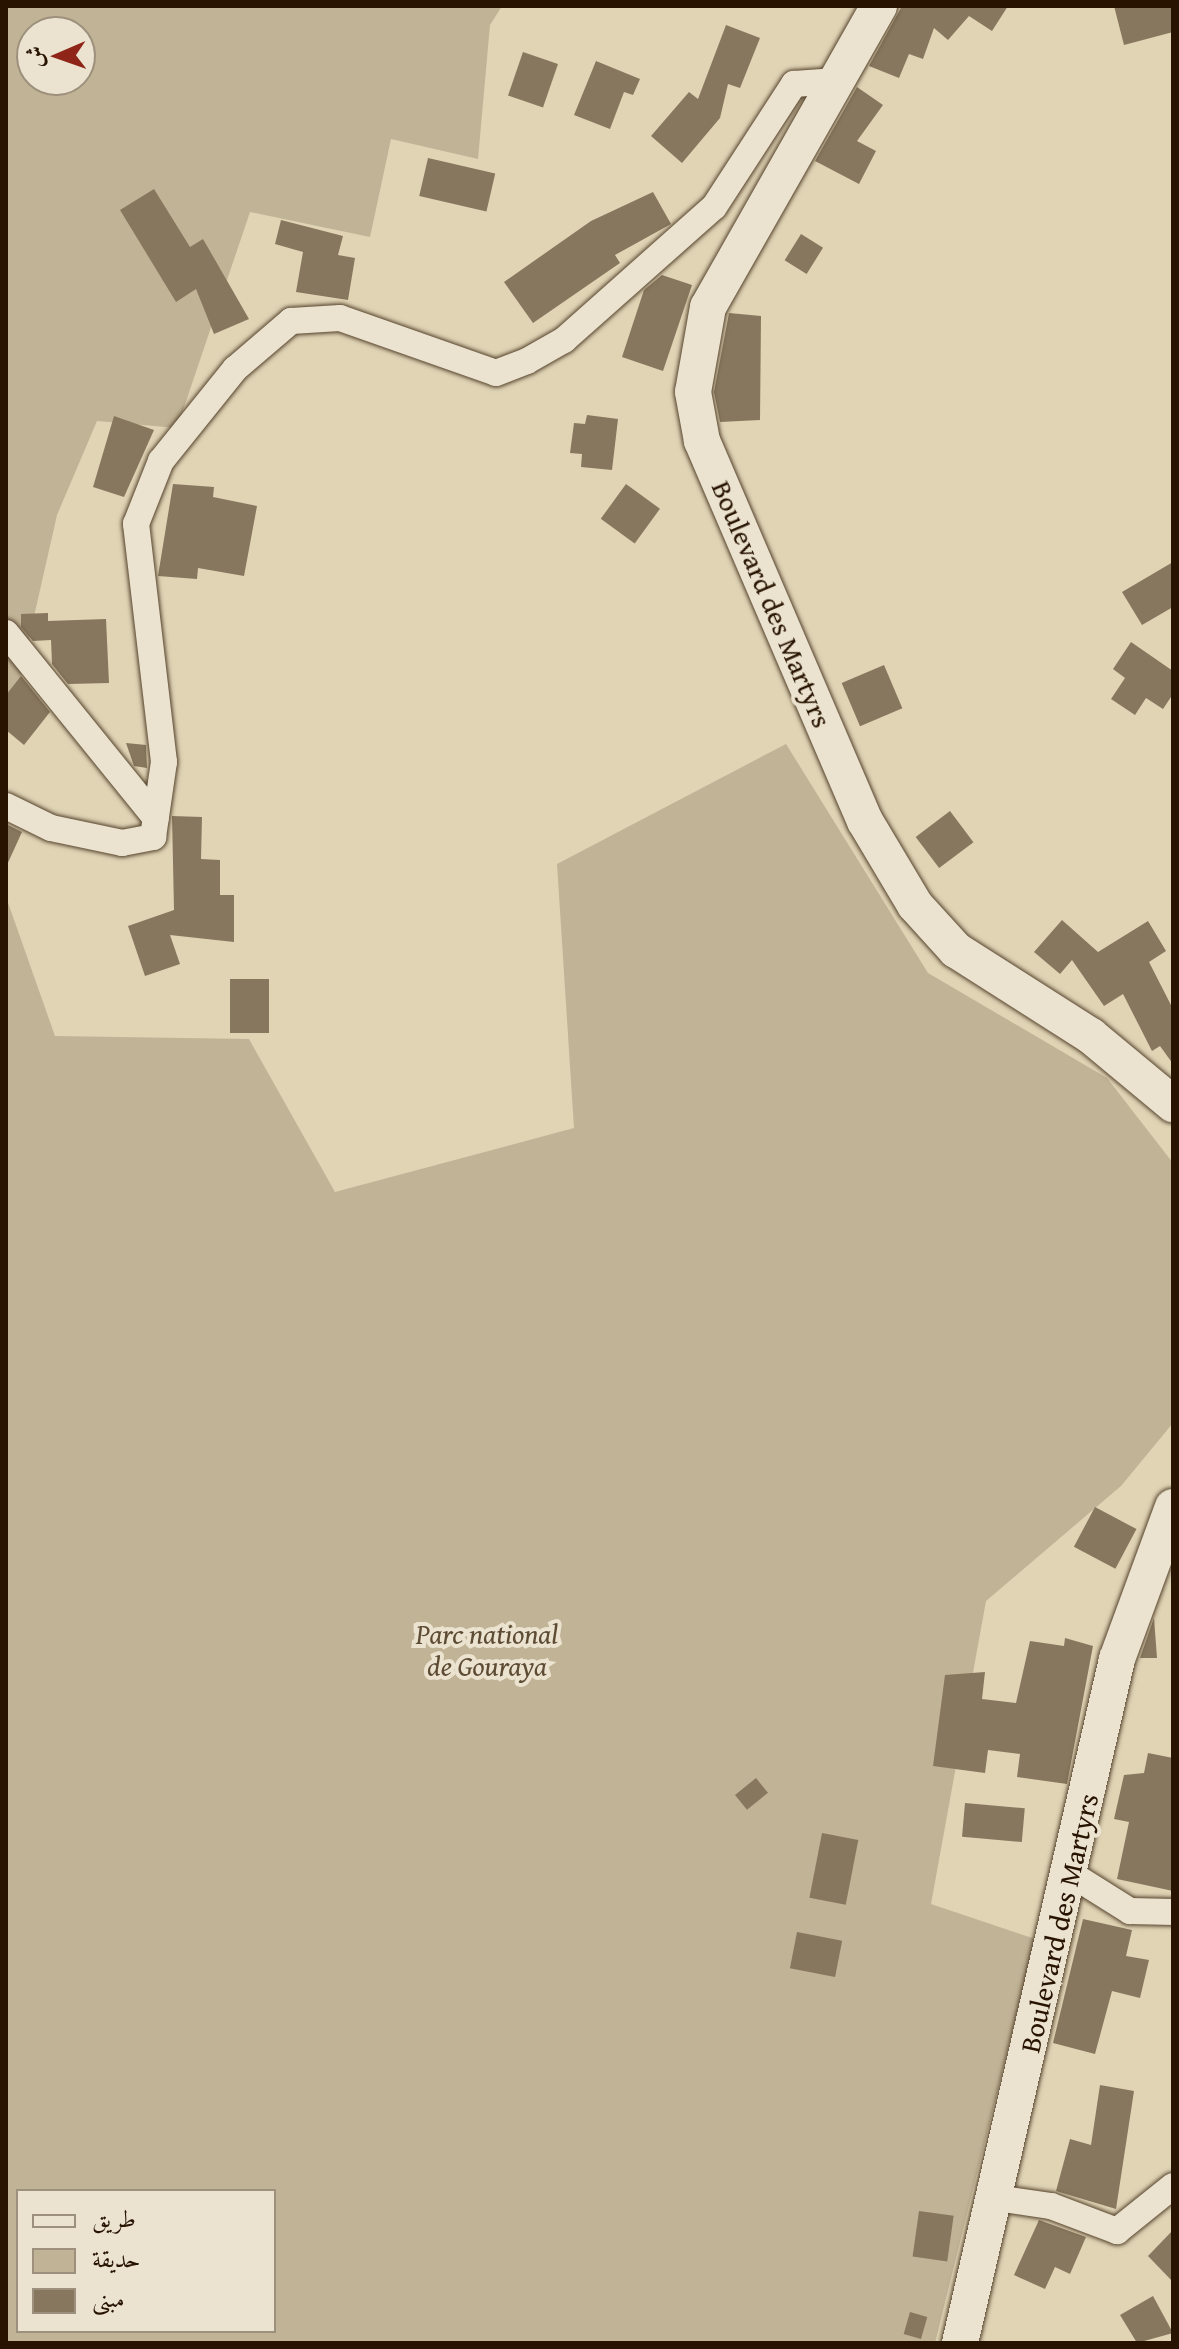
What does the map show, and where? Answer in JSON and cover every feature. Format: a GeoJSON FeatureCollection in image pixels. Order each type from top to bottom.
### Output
{"type":"FeatureCollection","features":[{"type":"Feature","properties":{"kind":"main road","name":"Boulevard des Martyrs"},"geometry":{"type":"LineString","coordinates":[[879,6],[708,307],[693,379],[702,441],[865,821],[915,905],[956,950],[1103,1044],[1173,1104]]}},
{"type":"Feature","properties":{"kind":"main road","name":"Boulevard des Martyrs"},"geometry":{"type":"LineString","coordinates":[[960,2343],[1071,1874],[1117,1659],[1173,1507]]}},
{"type":"Feature","properties":{"kind":"street"},"geometry":{"type":"LineString","coordinates":[[6,806],[51,828],[122,843],[153,837],[164,762],[136,524],[161,461],[235,369],[291,321],[340,318],[496,373],[527,361],[564,340],[714,207],[794,84],[837,81]]}},
{"type":"Feature","properties":{"kind":"street"},"geometry":{"type":"LineString","coordinates":[[6,633],[156,818]]}},
{"type":"Feature","properties":{"kind":"street"},"geometry":{"type":"LineString","coordinates":[[1071,1874],[1130,1911],[1173,1912]]}},
{"type":"Feature","properties":{"kind":"street"},"geometry":{"type":"LineString","coordinates":[[996,2198],[1051,2206],[1117,2231],[1173,2186]]}},
{"type":"Feature","properties":{"kind":"green space"},"geometry":{"type":"Polygon","coordinates":[[[6,6],[502,6],[490,25],[478,159],[391,139],[370,237],[250,212],[177,428],[97,421],[57,515],[6,740],[6,6]]]}},
{"type":"Feature","properties":{"kind":"green space","name":"Parc national de Gouraya"},"geometry":{"type":"Polygon","coordinates":[[[786,744],[928,973],[1107,1078],[1173,1163],[1173,1423],[1121,1486],[986,1601],[931,1904],[1035,1939],[935,2343],[6,2343],[6,897],[55,1036],[249,1039],[335,1192],[574,1128],[557,864],[786,744]]]}},
{"type":"Feature","properties":{"kind":"building"},"geometry":{"type":"Polygon","coordinates":[[[902,6],[1008,6],[992,31],[969,16],[948,40],[934,28],[923,59],[909,54],[899,78],[869,66],[902,6]]]}},
{"type":"Feature","properties":{"kind":"building"},"geometry":{"type":"Polygon","coordinates":[[[1114,6],[1173,6],[1173,32],[1124,45],[1114,6]]]}},
{"type":"Feature","properties":{"kind":"building"},"geometry":{"type":"Polygon","coordinates":[[[726,25],[760,38],[740,88],[728,84],[720,118],[682,163],[651,136],[689,92],[698,99],[726,25]]]}},
{"type":"Feature","properties":{"kind":"building"},"geometry":{"type":"Polygon","coordinates":[[[523,52],[558,64],[543,108],[508,95],[523,52]]]}},
{"type":"Feature","properties":{"kind":"building"},"geometry":{"type":"Polygon","coordinates":[[[596,61],[640,79],[633,95],[624,92],[610,129],[574,115],[596,61]]]}},
{"type":"Feature","properties":{"kind":"building"},"geometry":{"type":"Polygon","coordinates":[[[857,87],[883,105],[857,141],[876,151],[859,184],[815,161],[857,87]]]}},
{"type":"Feature","properties":{"kind":"building"},"geometry":{"type":"Polygon","coordinates":[[[428,158],[495,174],[486,212],[419,196],[428,158]]]}},
{"type":"Feature","properties":{"kind":"building"},"geometry":{"type":"Polygon","coordinates":[[[154,189],[190,247],[203,239],[249,319],[214,334],[196,289],[176,302],[120,210],[154,189]]]}},
{"type":"Feature","properties":{"kind":"building"},"geometry":{"type":"Polygon","coordinates":[[[653,192],[671,224],[615,255],[620,263],[533,323],[504,282],[591,221],[653,192]]]}},
{"type":"Feature","properties":{"kind":"building"},"geometry":{"type":"Polygon","coordinates":[[[281,220],[343,236],[338,255],[355,258],[348,300],[296,292],[303,252],[275,244],[281,220]]]}},
{"type":"Feature","properties":{"kind":"building"},"geometry":{"type":"Polygon","coordinates":[[[801,234],[823,248],[807,274],[785,260],[801,234]]]}},
{"type":"Feature","properties":{"kind":"building"},"geometry":{"type":"Polygon","coordinates":[[[662,275],[692,285],[663,371],[622,357],[644,290],[662,275]]]}},
{"type":"Feature","properties":{"kind":"building"},"geometry":{"type":"Polygon","coordinates":[[[729,313],[761,316],[760,420],[720,422],[714,392],[729,313]]]}},
{"type":"Feature","properties":{"kind":"building"},"geometry":{"type":"Polygon","coordinates":[[[587,415],[618,419],[612,470],[581,467],[582,454],[570,453],[574,423],[585,424],[587,415]]]}},
{"type":"Feature","properties":{"kind":"building"},"geometry":{"type":"Polygon","coordinates":[[[114,416],[154,430],[124,497],[93,487],[114,416]]]}},
{"type":"Feature","properties":{"kind":"building"},"geometry":{"type":"Polygon","coordinates":[[[173,484],[214,487],[213,497],[257,506],[244,576],[198,568],[197,579],[158,576],[173,484]]]}},
{"type":"Feature","properties":{"kind":"building"},"geometry":{"type":"Polygon","coordinates":[[[626,484],[660,509],[635,543],[601,519],[626,484]]]}},
{"type":"Feature","properties":{"kind":"building"},"geometry":{"type":"Polygon","coordinates":[[[1173,562],[1173,607],[1142,625],[1122,592],[1173,562]]]}},
{"type":"Feature","properties":{"kind":"building"},"geometry":{"type":"Polygon","coordinates":[[[48,613],[48,621],[106,619],[109,683],[68,684],[52,664],[51,640],[33,641],[21,627],[21,614],[48,613]]]}},
{"type":"Feature","properties":{"kind":"building"},"geometry":{"type":"Polygon","coordinates":[[[1131,642],[1173,671],[1173,694],[1163,709],[1146,698],[1135,715],[1111,699],[1125,678],[1113,669],[1131,642]]]}},
{"type":"Feature","properties":{"kind":"building"},"geometry":{"type":"Polygon","coordinates":[[[884,665],[902,708],[860,726],[842,683],[884,665]]]}},
{"type":"Feature","properties":{"kind":"building"},"geometry":{"type":"Polygon","coordinates":[[[21,676],[50,712],[24,745],[6,730],[6,695],[21,676]]]}},
{"type":"Feature","properties":{"kind":"building"},"geometry":{"type":"Polygon","coordinates":[[[126,743],[146,745],[147,768],[134,766],[126,743]]]}},
{"type":"Feature","properties":{"kind":"building"},"geometry":{"type":"Polygon","coordinates":[[[950,811],[973,842],[939,868],[916,837],[950,811]]]}},
{"type":"Feature","properties":{"kind":"building"},"geometry":{"type":"Polygon","coordinates":[[[172,816],[202,817],[201,859],[220,860],[220,895],[234,895],[234,942],[170,935],[180,964],[145,976],[128,926],[174,910],[172,816]]]}},
{"type":"Feature","properties":{"kind":"building"},"geometry":{"type":"Polygon","coordinates":[[[6,824],[22,832],[6,867],[6,824]]]}},
{"type":"Feature","properties":{"kind":"building"},"geometry":{"type":"Polygon","coordinates":[[[1062,920],[1098,952],[1148,921],[1166,951],[1149,962],[1173,1009],[1173,1064],[1160,1046],[1152,1051],[1123,994],[1104,1006],[1072,960],[1060,974],[1034,952],[1062,920]]]}},
{"type":"Feature","properties":{"kind":"building"},"geometry":{"type":"Polygon","coordinates":[[[230,979],[269,979],[269,1033],[230,1033],[230,979]]]}},
{"type":"Feature","properties":{"kind":"building"},"geometry":{"type":"Polygon","coordinates":[[[1095,1507],[1136,1529],[1115,1569],[1074,1547],[1095,1507]]]}},
{"type":"Feature","properties":{"kind":"building"},"geometry":{"type":"Polygon","coordinates":[[[1154,1618],[1157,1658],[1140,1658],[1154,1618]]]}},
{"type":"Feature","properties":{"kind":"building"},"geometry":{"type":"Polygon","coordinates":[[[1065,1638],[1093,1646],[1067,1784],[1017,1777],[1020,1754],[988,1750],[985,1773],[933,1766],[945,1675],[985,1672],[982,1699],[1016,1703],[1030,1641],[1064,1646],[1065,1638]]]}},
{"type":"Feature","properties":{"kind":"building"},"geometry":{"type":"Polygon","coordinates":[[[1148,1753],[1173,1758],[1173,1891],[1117,1879],[1129,1822],[1114,1819],[1124,1775],[1144,1773],[1148,1753]]]}},
{"type":"Feature","properties":{"kind":"building"},"geometry":{"type":"Polygon","coordinates":[[[756,1778],[768,1793],[747,1810],[735,1795],[756,1778]]]}},
{"type":"Feature","properties":{"kind":"building"},"geometry":{"type":"Polygon","coordinates":[[[965,1803],[1025,1808],[1022,1842],[962,1837],[965,1803]]]}},
{"type":"Feature","properties":{"kind":"building"},"geometry":{"type":"Polygon","coordinates":[[[822,1833],[858,1840],[846,1905],[809,1898],[822,1833]]]}},
{"type":"Feature","properties":{"kind":"building"},"geometry":{"type":"Polygon","coordinates":[[[1083,1919],[1132,1930],[1126,1956],[1149,1960],[1140,1998],[1112,1991],[1095,2054],[1053,2043],[1083,1919]]]}},
{"type":"Feature","properties":{"kind":"building"},"geometry":{"type":"Polygon","coordinates":[[[797,1932],[842,1941],[835,1977],[790,1968],[797,1932]]]}},
{"type":"Feature","properties":{"kind":"building"},"geometry":{"type":"Polygon","coordinates":[[[1100,2085],[1134,2091],[1116,2209],[1056,2191],[1070,2139],[1091,2145],[1100,2085]]]}},
{"type":"Feature","properties":{"kind":"building"},"geometry":{"type":"Polygon","coordinates":[[[919,2211],[954,2216],[947,2261],[913,2257],[919,2211]]]}},
{"type":"Feature","properties":{"kind":"building"},"geometry":{"type":"Polygon","coordinates":[[[1039,2220],[1086,2237],[1070,2274],[1055,2267],[1045,2289],[1014,2275],[1039,2220]]]}},
{"type":"Feature","properties":{"kind":"building"},"geometry":{"type":"Polygon","coordinates":[[[1173,2230],[1173,2282],[1148,2256],[1173,2230]]]}},
{"type":"Feature","properties":{"kind":"building"},"geometry":{"type":"Polygon","coordinates":[[[1153,2296],[1173,2333],[1137,2343],[1120,2315],[1153,2296]]]}},
{"type":"Feature","properties":{"kind":"building"},"geometry":{"type":"Polygon","coordinates":[[[910,2312],[927,2317],[921,2339],[904,2334],[910,2312]]]}}]}
